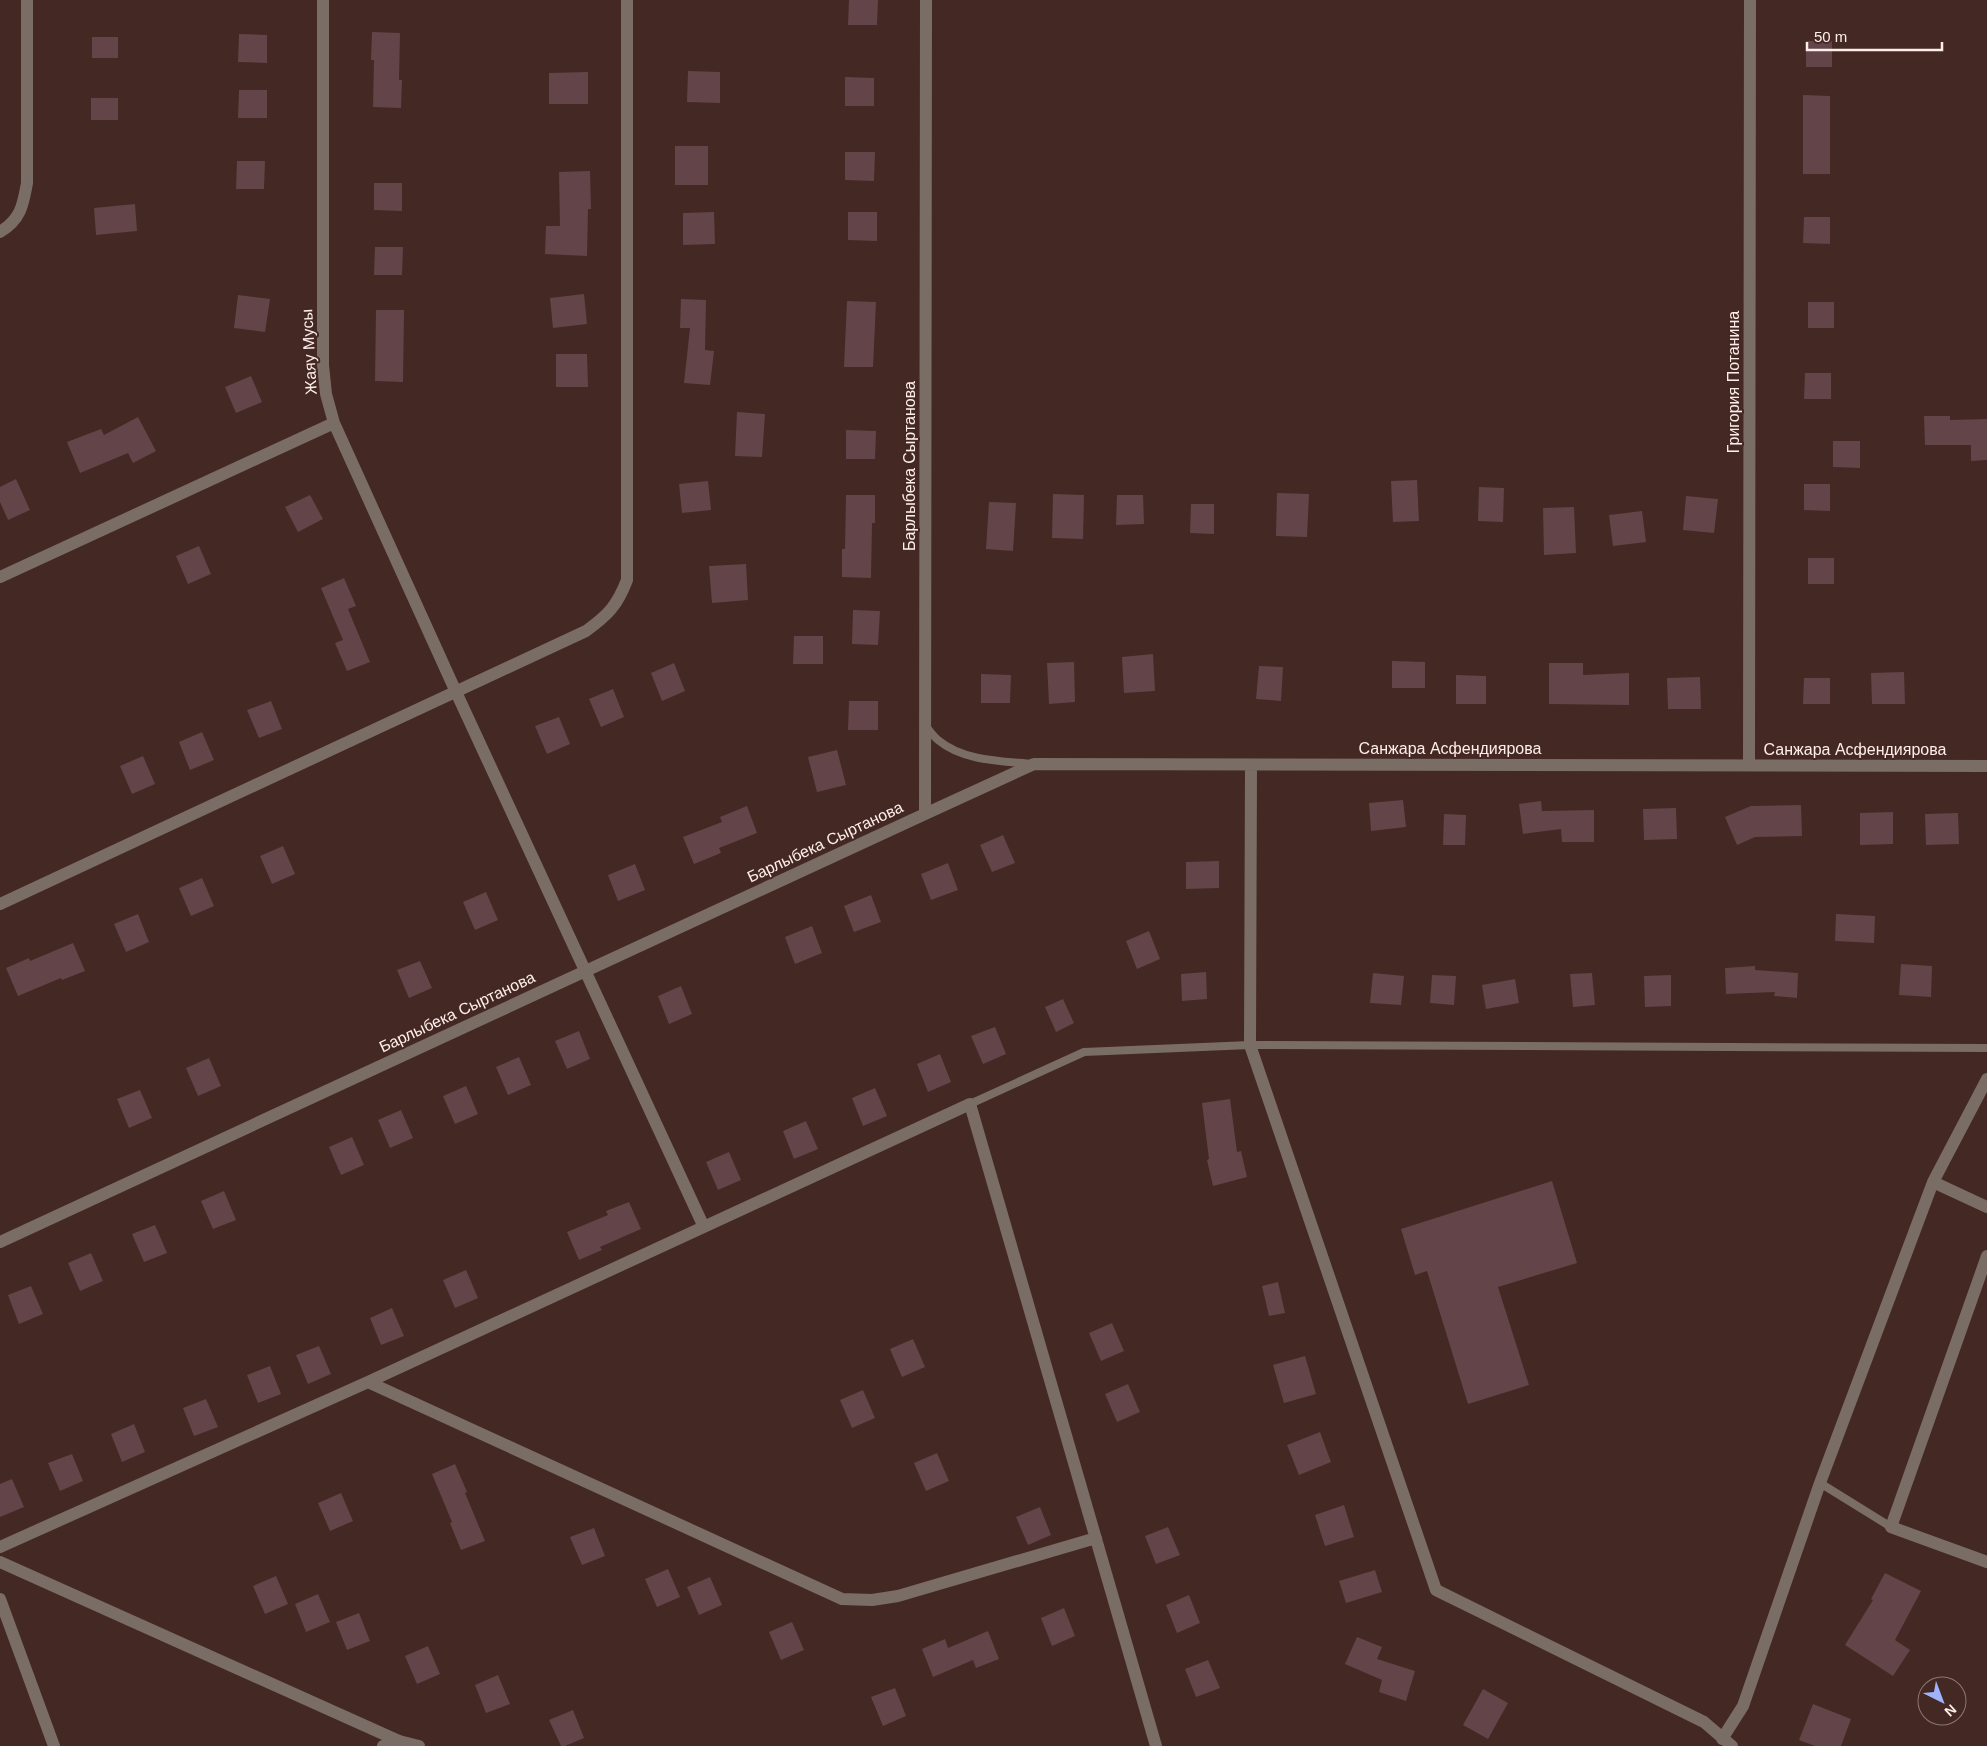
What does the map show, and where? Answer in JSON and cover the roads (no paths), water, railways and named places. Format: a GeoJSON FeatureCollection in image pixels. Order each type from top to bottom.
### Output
{"type":"FeatureCollection","features":[{"type":"Feature","properties":{"kind":"street"},"geometry":{"type":"LineString","coordinates":[[0,232],[10,226],[22,209],[27,183],[27,0]]}},
{"type":"Feature","properties":{"kind":"street","name":"Жаяу Мусы"},"geometry":{"type":"LineString","coordinates":[[323,0],[323,365],[326,394],[334,423],[456,692],[704,1225]]}},
{"type":"Feature","properties":{"kind":"street"},"geometry":{"type":"LineString","coordinates":[[0,904],[586,631],[608,615],[620,599],[627,580],[627,0]]}},
{"type":"Feature","properties":{"kind":"street","name":"Барлыбека Сыртанова"},"geometry":{"type":"LineString","coordinates":[[0,1242],[925,814],[926,0]]}},
{"type":"Feature","properties":{"kind":"street","name":"Григория Потанина"},"geometry":{"type":"LineString","coordinates":[[1749,765],[1750,0]]}},
{"type":"Feature","properties":{"kind":"street"},"geometry":{"type":"LineString","coordinates":[[0,577],[334,423]]}},
{"type":"Feature","properties":{"kind":"street","name":"Санжара Асфендиярова"},"geometry":{"type":"LineString","coordinates":[[925,814],[1034,764],[1987,766]]}},
{"type":"Feature","properties":{"kind":"street"},"geometry":{"type":"LineString","coordinates":[[1251,764],[1250,1044],[1436,1590],[1704,1722],[1727,1742],[1743,1706],[1820,1483],[1933,1182],[1987,1079]]}},
{"type":"Feature","properties":{"kind":"street"},"geometry":{"type":"LineString","coordinates":[[0,1547],[368,1382],[704,1225],[970,1104],[1156,1746]]}},
{"type":"Feature","properties":{"kind":"street"},"geometry":{"type":"LineString","coordinates":[[1933,1182],[1987,1207]]}},
{"type":"Feature","properties":{"kind":"street"},"geometry":{"type":"LineString","coordinates":[[1987,1256],[1890,1527],[1987,1562]]}},
{"type":"Feature","properties":{"kind":"street"},"geometry":{"type":"LineString","coordinates":[[368,1382],[842,1599],[872,1600],[898,1596],[1096,1538]]}},
{"type":"Feature","properties":{"kind":"street"},"geometry":{"type":"LineString","coordinates":[[0,1562],[399,1741],[420,1746]]}},
{"type":"Feature","properties":{"kind":"street"},"geometry":{"type":"LineString","coordinates":[[0,1599],[54,1746]]}},
{"type":"Feature","properties":{"kind":"street"},"geometry":{"type":"LineString","coordinates":[[382,1746],[399,1741]]}},
{"type":"Feature","properties":{"kind":"lane"},"geometry":{"type":"LineString","coordinates":[[925,725],[938,740],[954,749],[980,758],[1034,764]]}},
{"type":"Feature","properties":{"kind":"lane"},"geometry":{"type":"LineString","coordinates":[[970,1104],[1084,1052],[1250,1044],[1987,1048]]}},
{"type":"Feature","properties":{"kind":"lane"},"geometry":{"type":"LineString","coordinates":[[1820,1483],[1890,1527]]}}]}
